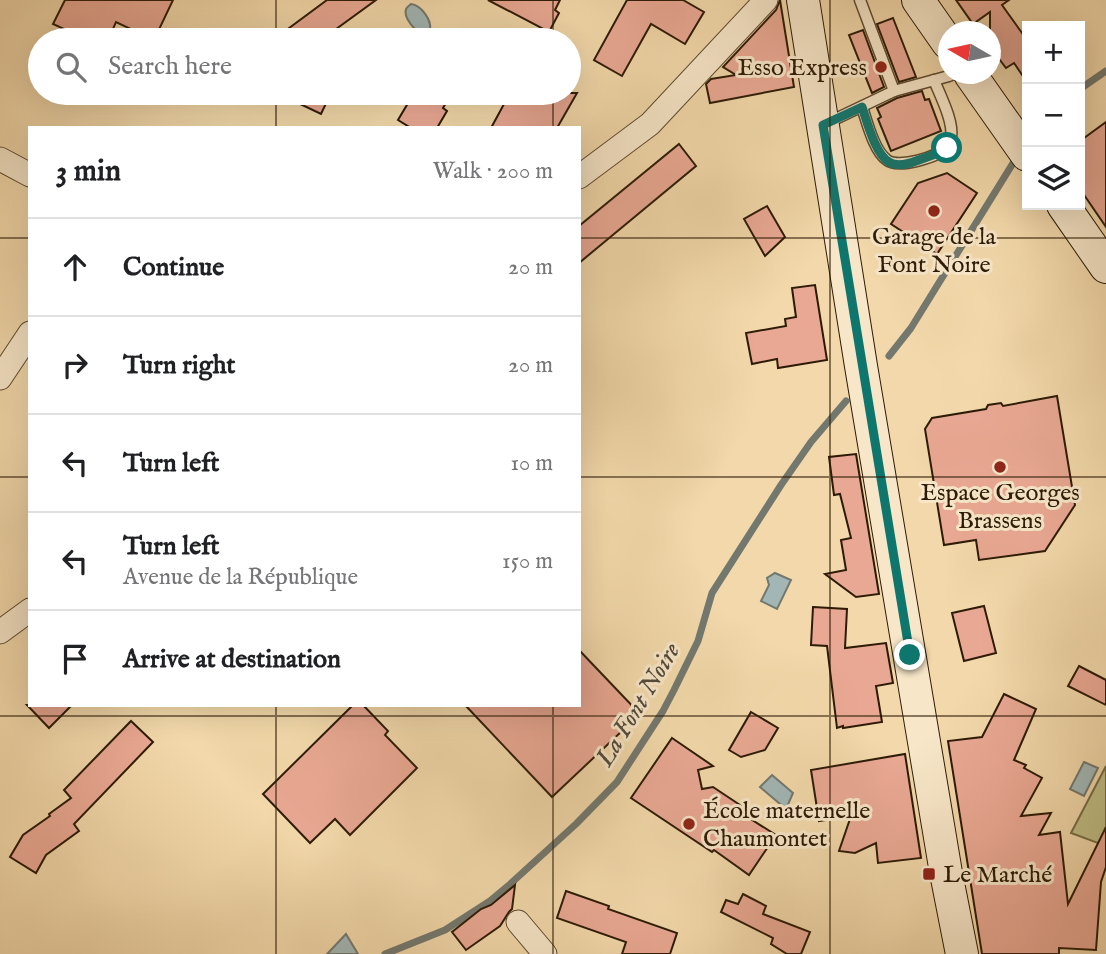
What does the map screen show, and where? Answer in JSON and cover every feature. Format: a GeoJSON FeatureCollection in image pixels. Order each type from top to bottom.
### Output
{"type":"FeatureCollection","features":[{"type":"Feature","properties":{"kind":"main road"},"geometry":{"type":"LineString","coordinates":[[803,0],[861,366],[962,954]]}},
{"type":"Feature","properties":{"kind":"main road"},"geometry":{"type":"LineString","coordinates":[[918,0],[938,29]]}},
{"type":"Feature","properties":{"kind":"main road"},"geometry":{"type":"LineString","coordinates":[[977,84],[1022,147]]}},
{"type":"Feature","properties":{"kind":"main road"},"geometry":{"type":"LineString","coordinates":[[1066,210],[1106,267]]}},
{"type":"Feature","properties":{"kind":"street"},"geometry":{"type":"LineString","coordinates":[[581,176],[650,124],[766,0]]}},
{"type":"Feature","properties":{"kind":"street"},"geometry":{"type":"LineString","coordinates":[[0,159],[28,174]]}},
{"type":"Feature","properties":{"kind":"street"},"geometry":{"type":"LineString","coordinates":[[0,378],[28,335]]}},
{"type":"Feature","properties":{"kind":"street"},"geometry":{"type":"LineString","coordinates":[[0,632],[28,611]]}},
{"type":"Feature","properties":{"kind":"street"},"geometry":{"type":"LineString","coordinates":[[518,922],[545,954]]}},
{"type":"Feature","properties":{"kind":"lane"},"geometry":{"type":"LineString","coordinates":[[860,0],[894,91]]}},
{"type":"Feature","properties":{"kind":"lane"},"geometry":{"type":"LineString","coordinates":[[823,125],[894,91],[938,79]]}},
{"type":"Feature","properties":{"kind":"lane"},"geometry":{"type":"LineString","coordinates":[[862,107],[876,145],[889,162],[907,164],[940,153],[947,148],[951,140],[952,128],[934,80]]}},
{"type":"Feature","properties":{"kind":"shaded area"},"geometry":{"type":"Polygon","coordinates":[[[411,4],[418,7],[425,14],[430,28],[414,28],[406,16],[406,8],[411,4]]]}},
{"type":"Feature","properties":{"kind":"shaded area"},"geometry":{"type":"Polygon","coordinates":[[[775,573],[791,580],[777,609],[761,601],[769,585],[767,578],[775,573]]]}},
{"type":"Feature","properties":{"kind":"shaded area"},"geometry":{"type":"Polygon","coordinates":[[[1084,762],[1098,768],[1084,796],[1070,789],[1084,762]]]}},
{"type":"Feature","properties":{"kind":"shaded area"},"geometry":{"type":"Polygon","coordinates":[[[1106,766],[1106,846],[1071,833],[1106,766]]]}},
{"type":"Feature","properties":{"kind":"shaded area"},"geometry":{"type":"Polygon","coordinates":[[[772,775],[793,793],[786,809],[760,787],[772,775]]]}},
{"type":"Feature","properties":{"kind":"shaded area"},"geometry":{"type":"Polygon","coordinates":[[[346,934],[358,954],[327,954],[346,934]]]}},
{"type":"Feature","properties":{"kind":"building"},"geometry":{"type":"Polygon","coordinates":[[[65,0],[173,0],[160,28],[129,28],[116,22],[113,28],[62,28],[53,24],[65,0]]]}},
{"type":"Feature","properties":{"kind":"building"},"geometry":{"type":"Polygon","coordinates":[[[327,0],[376,0],[338,28],[289,28],[327,0]]]}},
{"type":"Feature","properties":{"kind":"building"},"geometry":{"type":"Polygon","coordinates":[[[488,0],[560,0],[555,10],[559,13],[551,28],[541,28],[488,0]]]}},
{"type":"Feature","properties":{"kind":"building"},"geometry":{"type":"Polygon","coordinates":[[[627,0],[683,0],[704,12],[685,44],[651,24],[622,76],[594,60],[627,0]]]}},
{"type":"Feature","properties":{"kind":"building"},"geometry":{"type":"Polygon","coordinates":[[[780,0],[794,87],[710,103],[706,84],[711,79],[736,75],[723,67],[776,10],[780,0]]]}},
{"type":"Feature","properties":{"kind":"building"},"geometry":{"type":"Polygon","coordinates":[[[956,0],[1009,0],[1002,5],[1022,33],[1022,75],[1014,63],[1006,68],[1001,61],[1001,21],[990,21],[990,12],[977,21],[971,21],[956,0]]]}},
{"type":"Feature","properties":{"kind":"building"},"geometry":{"type":"Polygon","coordinates":[[[893,18],[916,77],[899,82],[877,24],[893,18]]]}},
{"type":"Feature","properties":{"kind":"building"},"geometry":{"type":"Polygon","coordinates":[[[863,30],[884,87],[872,93],[849,35],[863,30]]]}},
{"type":"Feature","properties":{"kind":"building"},"geometry":{"type":"Polygon","coordinates":[[[922,91],[925,100],[929,99],[941,131],[891,151],[878,119],[881,117],[877,108],[897,98],[922,91]]]}},
{"type":"Feature","properties":{"kind":"building"},"geometry":{"type":"Polygon","coordinates":[[[302,105],[325,105],[321,114],[302,105]]]}},
{"type":"Feature","properties":{"kind":"building"},"geometry":{"type":"Polygon","coordinates":[[[407,105],[445,105],[443,108],[447,111],[438,126],[408,126],[398,120],[407,105]]]}},
{"type":"Feature","properties":{"kind":"building"},"geometry":{"type":"Polygon","coordinates":[[[503,105],[570,105],[558,126],[492,126],[503,105]]]}},
{"type":"Feature","properties":{"kind":"building"},"geometry":{"type":"Polygon","coordinates":[[[1106,122],[1106,227],[1085,196],[1085,137],[1106,122]]]}},
{"type":"Feature","properties":{"kind":"building"},"geometry":{"type":"Polygon","coordinates":[[[679,144],[696,166],[581,261],[581,224],[679,144]]]}},
{"type":"Feature","properties":{"kind":"building"},"geometry":{"type":"Polygon","coordinates":[[[947,173],[977,193],[937,254],[891,224],[918,183],[947,173]]]}},
{"type":"Feature","properties":{"kind":"building"},"geometry":{"type":"Polygon","coordinates":[[[767,206],[785,237],[765,256],[744,219],[767,206]]]}},
{"type":"Feature","properties":{"kind":"building"},"geometry":{"type":"Polygon","coordinates":[[[815,285],[827,360],[778,368],[777,359],[752,364],[746,333],[786,326],[785,319],[796,317],[792,288],[815,285]]]}},
{"type":"Feature","properties":{"kind":"building","name":"Espace Georges Brassens"},"geometry":{"type":"Polygon","coordinates":[[[1057,396],[1075,505],[1045,551],[979,560],[976,540],[944,545],[925,429],[932,418],[986,409],[988,405],[1001,403],[1003,406],[1057,396]]]}},
{"type":"Feature","properties":{"kind":"building"},"geometry":{"type":"Polygon","coordinates":[[[856,454],[879,594],[856,597],[825,574],[846,570],[841,540],[851,538],[840,494],[834,495],[829,457],[856,454]]]}},
{"type":"Feature","properties":{"kind":"building"},"geometry":{"type":"Polygon","coordinates":[[[984,606],[996,653],[964,661],[952,613],[984,606]]]}},
{"type":"Feature","properties":{"kind":"building"},"geometry":{"type":"Polygon","coordinates":[[[813,607],[847,609],[845,648],[886,643],[893,683],[876,686],[882,722],[837,728],[827,646],[811,645],[813,607]]]}},
{"type":"Feature","properties":{"kind":"building"},"geometry":{"type":"Polygon","coordinates":[[[581,652],[640,714],[552,797],[467,707],[581,707],[581,652]]]}},
{"type":"Feature","properties":{"kind":"building"},"geometry":{"type":"Polygon","coordinates":[[[1079,666],[1106,680],[1106,705],[1068,686],[1079,666]]]}},
{"type":"Feature","properties":{"kind":"building"},"geometry":{"type":"Polygon","coordinates":[[[1004,694],[1036,709],[1014,760],[1026,765],[1024,768],[1042,778],[1021,816],[1051,813],[1039,835],[1060,832],[1068,904],[1106,827],[1106,867],[1101,882],[1096,950],[1059,948],[1059,954],[982,954],[948,741],[982,737],[1004,694]]]}},
{"type":"Feature","properties":{"kind":"building"},"geometry":{"type":"Polygon","coordinates":[[[29,707],[70,707],[49,728],[29,707]]]}},
{"type":"Feature","properties":{"kind":"building"},"geometry":{"type":"Polygon","coordinates":[[[351,707],[365,707],[388,731],[385,735],[417,768],[350,835],[335,819],[310,843],[263,794],[351,707]]]}},
{"type":"Feature","properties":{"kind":"building"},"geometry":{"type":"Polygon","coordinates":[[[751,712],[778,728],[765,750],[741,757],[729,750],[751,712]]]}},
{"type":"Feature","properties":{"kind":"building"},"geometry":{"type":"Polygon","coordinates":[[[131,721],[153,742],[74,824],[79,831],[46,855],[36,873],[10,857],[23,835],[71,798],[64,790],[131,721]]]}},
{"type":"Feature","properties":{"kind":"building"},"geometry":{"type":"Polygon","coordinates":[[[672,738],[713,766],[698,770],[702,789],[713,787],[752,813],[749,818],[776,835],[749,875],[631,798],[672,738]]]}},
{"type":"Feature","properties":{"kind":"building"},"geometry":{"type":"Polygon","coordinates":[[[905,754],[921,858],[878,863],[876,843],[855,853],[839,851],[851,816],[819,821],[811,770],[905,754]]]}},
{"type":"Feature","properties":{"kind":"building"},"geometry":{"type":"Polygon","coordinates":[[[515,885],[512,909],[500,926],[466,950],[452,932],[515,885]]]}},
{"type":"Feature","properties":{"kind":"building"},"geometry":{"type":"Polygon","coordinates":[[[566,891],[677,933],[670,954],[622,954],[626,942],[557,918],[566,891]]]}},
{"type":"Feature","properties":{"kind":"building"},"geometry":{"type":"Polygon","coordinates":[[[743,894],[766,906],[763,914],[810,932],[801,954],[787,954],[771,944],[773,938],[721,912],[726,900],[738,904],[743,894]]]}},
{"type":"Feature","properties":{"kind":"waterway","name":"La Font Noire"},"geometry":{"type":"LineString","coordinates":[[1085,86],[1106,71]]}},
{"type":"Feature","properties":{"kind":"waterway","name":"La Font Noire"},"geometry":{"type":"LineString","coordinates":[[889,356],[911,328],[1018,155]]}},
{"type":"Feature","properties":{"kind":"waterway","name":"La Font Noire"},"geometry":{"type":"LineString","coordinates":[[385,954],[445,930],[490,901],[576,824],[617,782],[674,690],[698,641],[712,593],[811,442],[846,401]]}},
{"type":"Feature","properties":{"kind":"place","name":"Esso Express"},"geometry":{"type":"Point","coordinates":[881,67]}},
{"type":"Feature","properties":{"kind":"place","name":"Garage de la Font Noire"},"geometry":{"type":"Point","coordinates":[934,211]}},
{"type":"Feature","properties":{"kind":"place","name":"Espace Georges Brassens"},"geometry":{"type":"Point","coordinates":[1000,467]}},
{"type":"Feature","properties":{"kind":"place","name":"École maternelle Chaumontet"},"geometry":{"type":"Point","coordinates":[689,824]}},
{"type":"Feature","properties":{"kind":"place","name":"Le Marché"},"geometry":{"type":"Point","coordinates":[929,874]}},
{"type":"Feature","properties":{"kind":"route"},"geometry":{"type":"LineString","coordinates":[[910,655],[823,125],[862,107],[876,145],[884,158],[896,164],[907,164],[947,148]]}}]}
